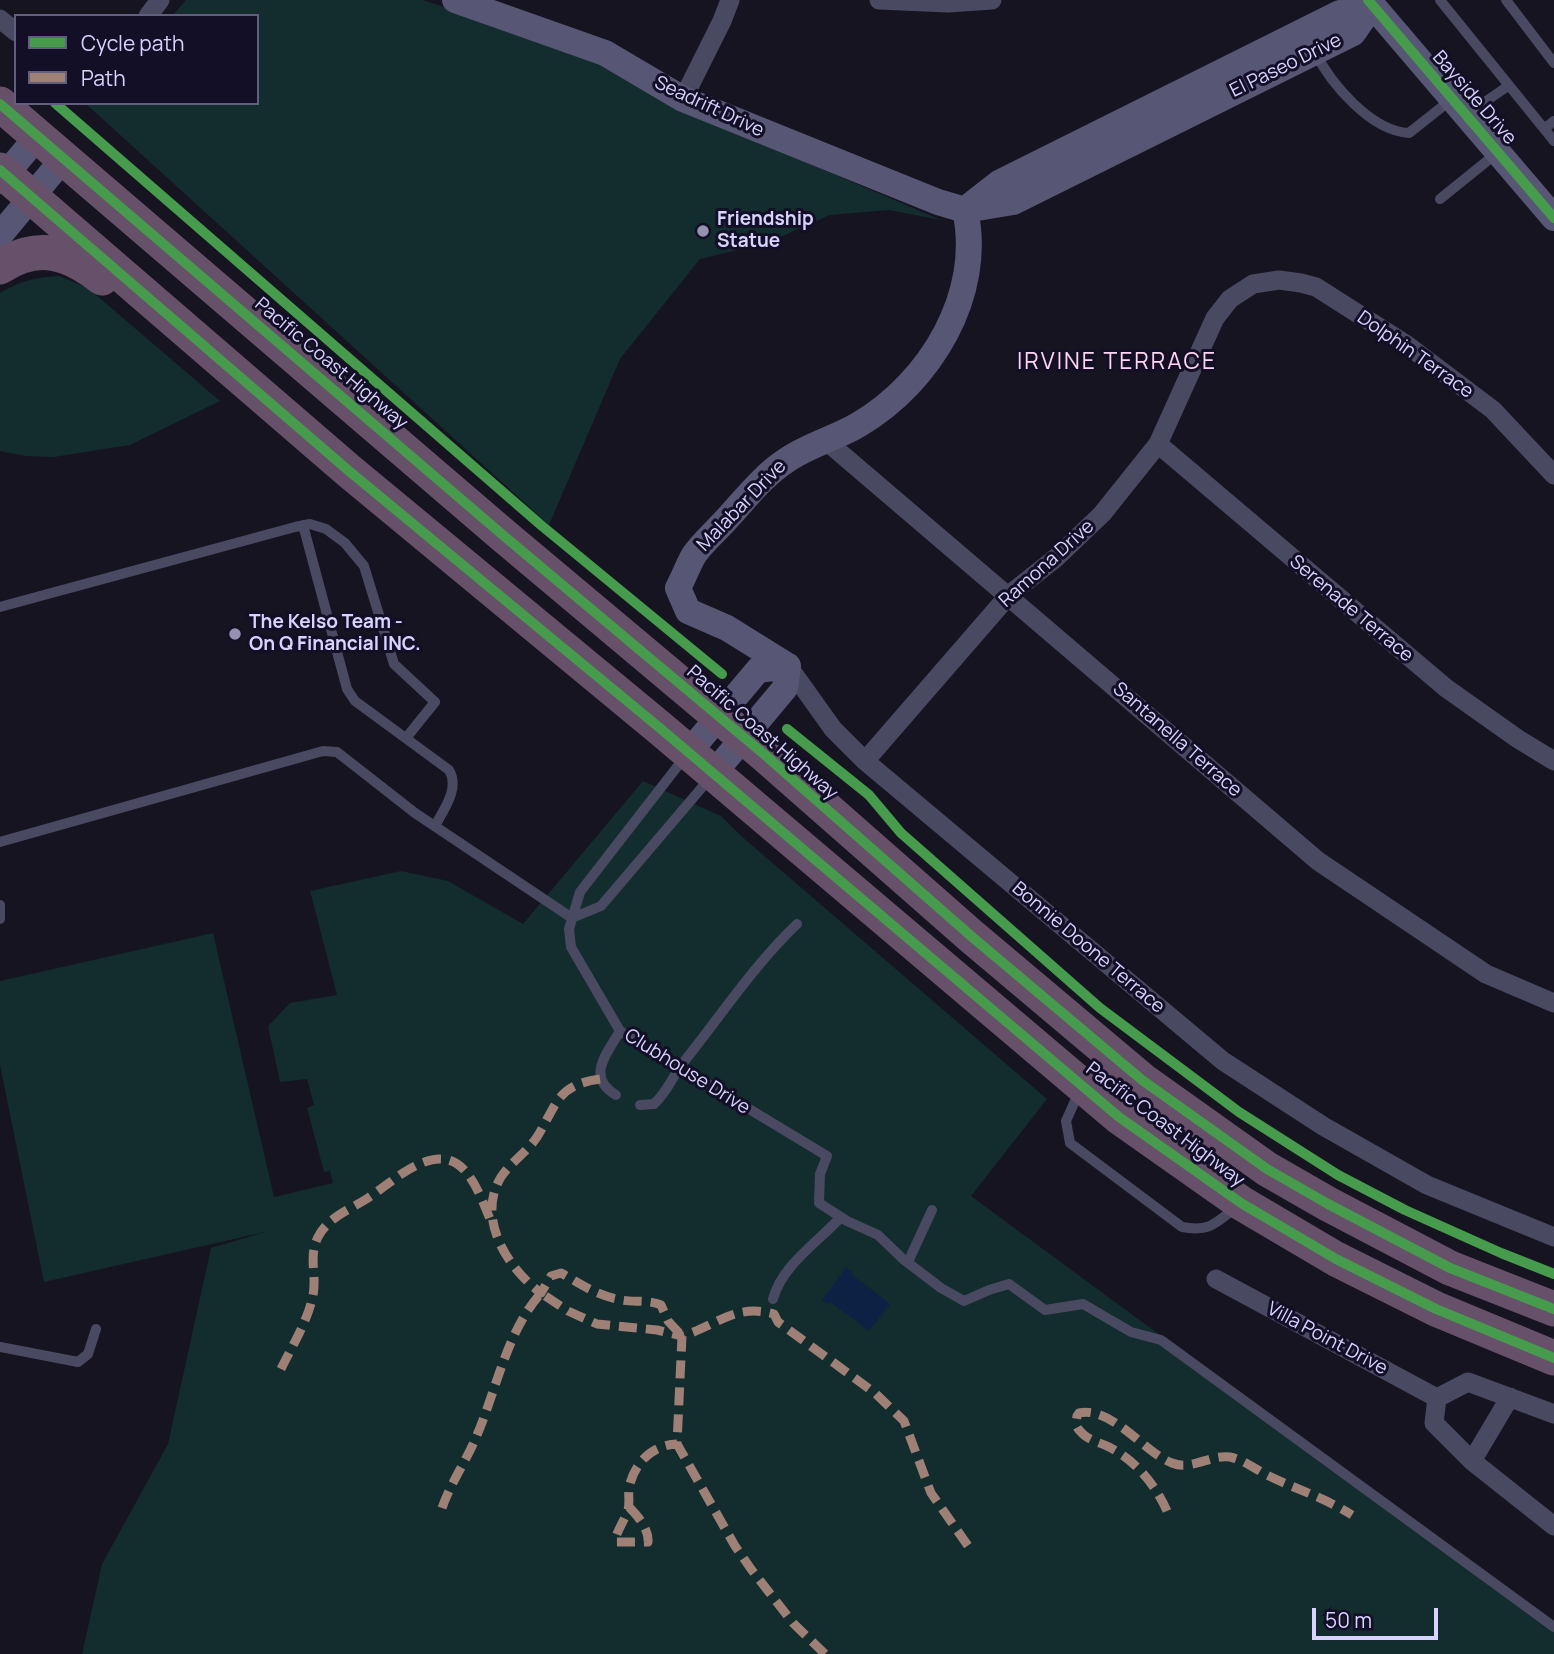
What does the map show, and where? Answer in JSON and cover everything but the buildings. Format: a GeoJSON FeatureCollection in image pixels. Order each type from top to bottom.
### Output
{"type":"FeatureCollection","features":[{"type":"Feature","properties":{"kind":"highway","name":"Pacific Coast Highway"},"geometry":{"type":"LineString","coordinates":[[0,104],[1142,1080],[1267,1169],[1386,1236],[1450,1268],[1554,1310]]}},
{"type":"Feature","properties":{"kind":"highway","name":"Pacific Coast Highway"},"geometry":{"type":"LineString","coordinates":[[2,175],[349,471],[701,763],[1119,1117],[1241,1203],[1336,1259],[1436,1309],[1554,1358]]}},
{"type":"Feature","properties":{"kind":"highway"},"geometry":{"type":"LineString","coordinates":[[0,267],[10,260],[39,252],[61,254],[81,262],[103,280],[155,303]]}},
{"type":"Feature","properties":{"kind":"street","name":"Seadrift Drive"},"geometry":{"type":"LineString","coordinates":[[455,0],[605,53],[683,99],[938,202],[965,210]]}},
{"type":"Feature","properties":{"kind":"street"},"geometry":{"type":"LineString","coordinates":[[683,99],[730,0]]}},
{"type":"Feature","properties":{"kind":"street"},"geometry":{"type":"LineString","coordinates":[[879,0],[992,0]]}},
{"type":"Feature","properties":{"kind":"street","name":"El Paseo Drive"},"geometry":{"type":"LineString","coordinates":[[965,210],[1013,202],[1353,33],[1369,3]]}},
{"type":"Feature","properties":{"kind":"street","name":"El Paseo Drive"},"geometry":{"type":"LineString","coordinates":[[965,210],[999,183],[1340,13],[1369,3]]}},
{"type":"Feature","properties":{"kind":"street","name":"Bayside Drive"},"geometry":{"type":"LineString","coordinates":[[1369,3],[1554,218]]}},
{"type":"Feature","properties":{"kind":"street"},"geometry":{"type":"LineString","coordinates":[[0,19],[14,31]]}},
{"type":"Feature","properties":{"kind":"street"},"geometry":{"type":"LineString","coordinates":[[2,175],[51,147]]}},
{"type":"Feature","properties":{"kind":"street"},"geometry":{"type":"LineString","coordinates":[[0,235],[32,198],[51,147]]}},
{"type":"Feature","properties":{"kind":"street","name":"Malabar Drive"},"geometry":{"type":"LineString","coordinates":[[678,588],[695,554],[768,475],[788,459],[858,425],[888,404],[913,380],[950,325],[960,300],[970,245],[965,210]]}},
{"type":"Feature","properties":{"kind":"street","name":"Dolphin Terrace"},"geometry":{"type":"LineString","coordinates":[[1253,284],[1279,280],[1316,287],[1407,345],[1493,410],[1554,475]]}},
{"type":"Feature","properties":{"kind":"street","name":"Ramona Drive"},"geometry":{"type":"LineString","coordinates":[[865,761],[1009,595],[1057,557],[1102,514],[1157,444],[1215,318],[1230,299],[1253,284]]}},
{"type":"Feature","properties":{"kind":"street","name":"Santanella Terrace"},"geometry":{"type":"LineString","coordinates":[[825,440],[1318,861],[1486,974],[1554,1003]]}},
{"type":"Feature","properties":{"kind":"street","name":"Serenade Terrace"},"geometry":{"type":"LineString","coordinates":[[1157,444],[1446,688],[1554,761]]}},
{"type":"Feature","properties":{"kind":"street","name":"Bonnie Doone Terrace"},"geometry":{"type":"LineString","coordinates":[[678,588],[688,611],[727,628],[788,666],[833,729],[865,761],[1223,1061],[1323,1126],[1427,1185],[1554,1237]]}},
{"type":"Feature","properties":{"kind":"street"},"geometry":{"type":"LineString","coordinates":[[701,763],[730,727],[785,688],[788,666]]}},
{"type":"Feature","properties":{"kind":"street","name":"Villa Point Drive"},"geometry":{"type":"LineString","coordinates":[[1216,1279],[1437,1398]]}},
{"type":"Feature","properties":{"kind":"street"},"geometry":{"type":"LineString","coordinates":[[1554,1414],[1468,1382],[1437,1398],[1434,1423],[1472,1461],[1554,1525]]}},
{"type":"Feature","properties":{"kind":"street"},"geometry":{"type":"LineString","coordinates":[[1472,1461],[1510,1398]]}},
{"type":"Feature","properties":{"kind":"lane"},"geometry":{"type":"LineString","coordinates":[[1440,0],[1554,141]]}},
{"type":"Feature","properties":{"kind":"lane"},"geometry":{"type":"LineString","coordinates":[[1506,0],[1554,63]]}},
{"type":"Feature","properties":{"kind":"lane"},"geometry":{"type":"LineString","coordinates":[[1314,52],[1325,73],[1357,109],[1399,132],[1409,133],[1508,86]]}},
{"type":"Feature","properties":{"kind":"lane"},"geometry":{"type":"LineString","coordinates":[[1544,129],[1554,121]]}},
{"type":"Feature","properties":{"kind":"lane"},"geometry":{"type":"LineString","coordinates":[[1440,200],[1498,152]]}},
{"type":"Feature","properties":{"kind":"lane"},"geometry":{"type":"LineString","coordinates":[[0,607],[303,525],[310,524],[326,529],[345,542],[364,566],[394,664],[435,702],[406,738]]}},
{"type":"Feature","properties":{"kind":"lane"},"geometry":{"type":"LineString","coordinates":[[303,525],[347,689],[355,701],[449,770],[455,778],[453,789],[435,826]]}},
{"type":"Feature","properties":{"kind":"lane"},"geometry":{"type":"LineString","coordinates":[[0,842],[323,751],[337,752],[435,826],[572,918],[601,906],[701,763]]}},
{"type":"Feature","properties":{"kind":"lane","name":"Clubhouse Drive"},"geometry":{"type":"LineString","coordinates":[[701,763],[580,892],[569,929],[571,947],[620,1031],[760,1118],[827,1156],[820,1174],[820,1203],[841,1217]]}},
{"type":"Feature","properties":{"kind":"lane"},"geometry":{"type":"LineString","coordinates":[[0,905],[0,919]]}},
{"type":"Feature","properties":{"kind":"lane"},"geometry":{"type":"LineString","coordinates":[[640,1105],[654,1104],[666,1093],[680,1067],[758,963],[797,924]]}},
{"type":"Feature","properties":{"kind":"lane"},"geometry":{"type":"LineString","coordinates":[[617,1095],[606,1089],[600,1079],[601,1063],[620,1031]]}},
{"type":"Feature","properties":{"kind":"lane"},"geometry":{"type":"LineString","coordinates":[[1081,1085],[1066,1121],[1070,1143],[1182,1227],[1199,1230],[1213,1226],[1241,1203]]}},
{"type":"Feature","properties":{"kind":"lane"},"geometry":{"type":"LineString","coordinates":[[908,1262],[932,1210]]}},
{"type":"Feature","properties":{"kind":"lane"},"geometry":{"type":"LineString","coordinates":[[773,1298],[776,1286],[795,1262],[841,1217],[878,1235],[941,1288],[964,1301],[1009,1284],[1045,1310],[1083,1304],[1131,1332],[1161,1340],[1554,1628]]}},
{"type":"Feature","properties":{"kind":"lane"},"geometry":{"type":"LineString","coordinates":[[0,1347],[78,1362],[88,1354],[96,1329]]}},
{"type":"Feature","properties":{"kind":"green space"},"geometry":{"type":"Polygon","coordinates":[[[186,0],[423,0],[601,60],[684,110],[941,220],[889,210],[830,215],[767,243],[700,259],[620,359],[549,525],[87,105],[259,105],[259,14],[174,14],[186,0]]]}},
{"type":"Feature","properties":{"kind":"green space"},"geometry":{"type":"Polygon","coordinates":[[[59,276],[88,288],[220,401],[130,445],[54,457],[25,456],[0,451],[0,293],[28,280],[59,276]]]}},
{"type":"Feature","properties":{"kind":"green space"},"geometry":{"type":"Polygon","coordinates":[[[643,781],[721,816],[1047,1099],[971,1196],[1554,1625],[1554,1654],[82,1654],[102,1564],[168,1444],[211,1248],[265,1232],[44,1282],[0,1065],[0,981],[213,933],[274,1197],[333,1183],[330,1171],[324,1172],[307,1108],[314,1105],[307,1079],[280,1082],[268,1026],[290,1003],[337,995],[310,891],[401,871],[448,881],[523,924],[643,781]]]}},
{"type":"Feature","properties":{"kind":"water"},"geometry":{"type":"Polygon","coordinates":[[[846,1267],[853,1272],[851,1274],[890,1304],[869,1331],[830,1302],[828,1304],[822,1300],[846,1267]]]}},
{"type":"Feature","properties":{"kind":"marked path"},"geometry":{"type":"LineString","coordinates":[[600,1079],[574,1086],[566,1092],[554,1106],[537,1137],[501,1177],[494,1193],[492,1209],[499,1241],[517,1270],[541,1293],[551,1276],[561,1273],[602,1295],[661,1305],[668,1321],[682,1336]]}},
{"type":"Feature","properties":{"kind":"marked path"},"geometry":{"type":"LineString","coordinates":[[281,1369],[311,1305],[315,1244],[322,1230],[340,1214],[403,1173],[437,1159],[450,1160],[469,1175],[490,1219]]}},
{"type":"Feature","properties":{"kind":"marked path"},"geometry":{"type":"LineString","coordinates":[[442,1508],[477,1435],[511,1342],[529,1308],[541,1293],[568,1311],[597,1324],[657,1330],[682,1336]]}},
{"type":"Feature","properties":{"kind":"marked path"},"geometry":{"type":"LineString","coordinates":[[825,1654],[793,1623],[751,1569],[677,1444],[682,1336],[737,1313],[760,1311],[774,1314],[778,1322],[875,1393],[904,1421],[931,1493],[971,1550]]}},
{"type":"Feature","properties":{"kind":"marked path"},"geometry":{"type":"LineString","coordinates":[[1167,1511],[1157,1491],[1136,1466],[1118,1452],[1090,1439],[1080,1431],[1076,1424],[1079,1413],[1104,1416],[1172,1463],[1186,1465],[1216,1458],[1235,1458],[1352,1515]]}},
{"type":"Feature","properties":{"kind":"marked path"},"geometry":{"type":"LineString","coordinates":[[629,1507],[645,1528],[648,1542],[615,1540],[628,1510],[631,1479],[640,1463],[652,1452],[677,1444]]}},
{"type":"Feature","properties":{"kind":"cycle path"},"geometry":{"type":"LineString","coordinates":[[1368,0],[1554,218]]}},
{"type":"Feature","properties":{"kind":"cycle path"},"geometry":{"type":"LineString","coordinates":[[0,104],[504,536],[765,755],[971,936],[1142,1080],[1267,1169],[1328,1204],[1450,1268],[1554,1309]]}},
{"type":"Feature","properties":{"kind":"cycle path"},"geometry":{"type":"LineString","coordinates":[[57,105],[542,526],[722,674]]}},
{"type":"Feature","properties":{"kind":"cycle path"},"geometry":{"type":"LineString","coordinates":[[0,170],[349,471],[661,729],[1119,1117],[1241,1203],[1336,1259],[1436,1309],[1554,1358]]}},
{"type":"Feature","properties":{"kind":"cycle path"},"geometry":{"type":"LineString","coordinates":[[787,729],[869,795],[901,833],[1100,1008],[1239,1112],[1338,1175],[1405,1210],[1554,1274]]}},
{"type":"Feature","properties":{"kind":"place","name":"Friendship Statue"},"geometry":{"type":"Point","coordinates":[703,231]}},
{"type":"Feature","properties":{"kind":"place","name":"The Kelso Team - On Q Financial INC."},"geometry":{"type":"Point","coordinates":[235,634]}},
{"type":"Feature","properties":{"kind":"district","name":"IRVINE TERRACE"},"geometry":{"type":"Point","coordinates":[1117,363]}}]}
